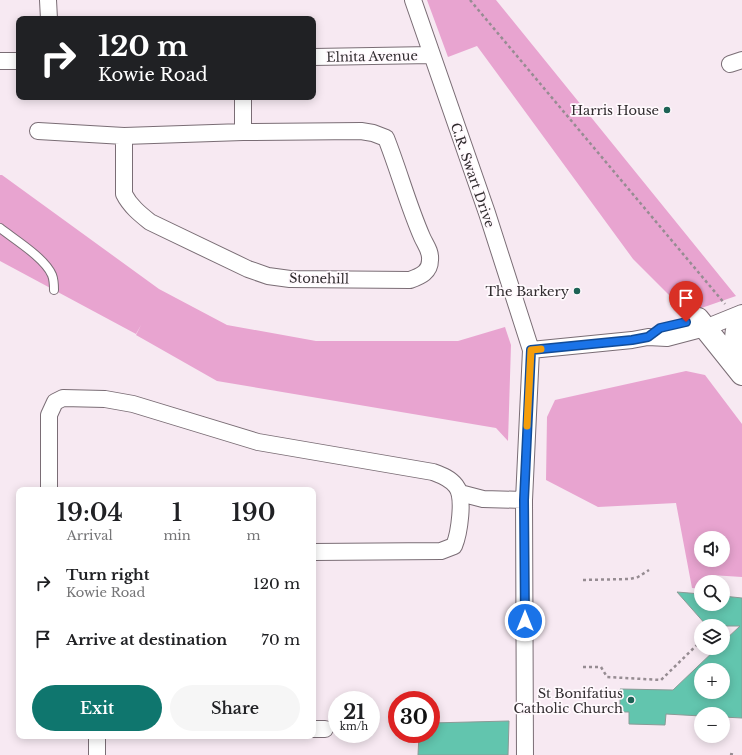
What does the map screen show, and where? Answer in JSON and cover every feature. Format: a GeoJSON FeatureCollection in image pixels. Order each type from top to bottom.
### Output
{"type":"FeatureCollection","features":[{"type":"Feature","properties":{"kind":"street"},"geometry":{"type":"LineString","coordinates":[[48,0],[49,16]]}},
{"type":"Feature","properties":{"kind":"street","name":"C.R. Swart Drive"},"geometry":{"type":"LineString","coordinates":[[413,0],[487,213],[531,350]]}},
{"type":"Feature","properties":{"kind":"street","name":"Elnita Avenue"},"geometry":{"type":"LineString","coordinates":[[316,57],[432,54]]}},
{"type":"Feature","properties":{"kind":"street"},"geometry":{"type":"LineString","coordinates":[[0,61],[16,61]]}},
{"type":"Feature","properties":{"kind":"street"},"geometry":{"type":"LineString","coordinates":[[243,100],[243,132]]}},
{"type":"Feature","properties":{"kind":"street"},"geometry":{"type":"LineString","coordinates":[[38,131],[124,136]]}},
{"type":"Feature","properties":{"kind":"street","name":"Stonehill"},"geometry":{"type":"LineString","coordinates":[[361,131],[373,133],[386,138],[422,238],[430,254],[428,269],[422,276],[410,280],[290,278],[268,276],[248,269],[150,222],[137,212],[127,200],[124,194],[124,136],[243,132],[361,131]]}},
{"type":"Feature","properties":{"kind":"street"},"geometry":{"type":"LineString","coordinates":[[525,755],[524,500],[531,350],[632,340],[648,337],[667,338],[702,323],[739,311],[736,341],[741,372]]}},
{"type":"Feature","properties":{"kind":"street"},"geometry":{"type":"LineString","coordinates":[[702,323],[741,372]]}},
{"type":"Feature","properties":{"kind":"street"},"geometry":{"type":"LineString","coordinates":[[49,487],[49,415],[55,402],[63,398],[105,399],[133,404],[258,442],[433,472],[450,480],[457,486],[460,493],[460,518],[457,539],[454,546],[448,549],[441,551],[316,552]]}},
{"type":"Feature","properties":{"kind":"street"},"geometry":{"type":"LineString","coordinates":[[460,493],[483,499],[524,500]]}},
{"type":"Feature","properties":{"kind":"street"},"geometry":{"type":"LineString","coordinates":[[97,739],[97,755]]}},
{"type":"Feature","properties":{"kind":"lane"},"geometry":{"type":"LineString","coordinates":[[0,228],[33,253],[47,268],[52,275],[54,290]]}},
{"type":"Feature","properties":{"kind":"path"},"geometry":{"type":"LineString","coordinates":[[470,0],[739,311]]}},
{"type":"Feature","properties":{"kind":"path"},"geometry":{"type":"LineString","coordinates":[[583,580],[630,579],[638,577],[649,570]]}},
{"type":"Feature","properties":{"kind":"path"},"geometry":{"type":"LineString","coordinates":[[583,666],[601,667],[607,678],[661,680],[694,648]]}},
{"type":"Feature","properties":{"kind":"path"},"geometry":{"type":"LineString","coordinates":[[730,754],[735,755]]}},
{"type":"Feature","properties":{"kind":"shaded area"},"geometry":{"type":"Polygon","coordinates":[[[427,0],[496,0],[736,296],[687,313],[633,259],[477,46],[448,57],[427,0]]]}},
{"type":"Feature","properties":{"kind":"shaded area"},"geometry":{"type":"Polygon","coordinates":[[[0,175],[159,289],[227,325],[316,341],[458,341],[505,327],[511,345],[508,441],[496,428],[217,381],[136,335],[141,325],[136,334],[0,261],[0,175]]]}},
{"type":"Feature","properties":{"kind":"shaded area"},"geometry":{"type":"Polygon","coordinates":[[[686,371],[705,375],[742,424],[742,577],[730,576],[730,575],[694,575],[694,588],[692,588],[676,503],[598,507],[546,480],[547,417],[555,400],[686,371]]]}},
{"type":"Feature","properties":{"kind":"building"},"geometry":{"type":"Polygon","coordinates":[[[677,592],[694,593],[694,611],[730,611],[730,597],[742,598],[742,718],[730,717],[730,707],[694,707],[694,716],[666,714],[665,725],[629,724],[629,712],[620,712],[620,689],[673,690],[694,670],[694,699],[730,699],[730,663],[701,663],[710,655],[730,655],[730,635],[740,626],[730,626],[730,619],[701,619],[677,592]]]}},
{"type":"Feature","properties":{"kind":"building"},"geometry":{"type":"Polygon","coordinates":[[[509,721],[508,755],[418,755],[419,743],[440,743],[440,723],[509,721]]]}},
{"type":"Feature","properties":{"kind":"slow traffic"},"geometry":{"type":"LineString","coordinates":[[527,426],[531,350],[541,349]]}},
{"type":"Feature","properties":{"kind":"place","name":"Harris House"},"geometry":{"type":"Point","coordinates":[667,110]}},
{"type":"Feature","properties":{"kind":"place","name":"The Barkery"},"geometry":{"type":"Point","coordinates":[577,291]}},
{"type":"Feature","properties":{"kind":"place","name":"St Bonifatius Catholic Church"},"geometry":{"type":"Point","coordinates":[631,700]}},
{"type":"Feature","properties":{"kind":"route"},"geometry":{"type":"LineString","coordinates":[[525,621],[524,500],[531,350],[632,340],[648,337],[660,328],[686,322]]}}]}
